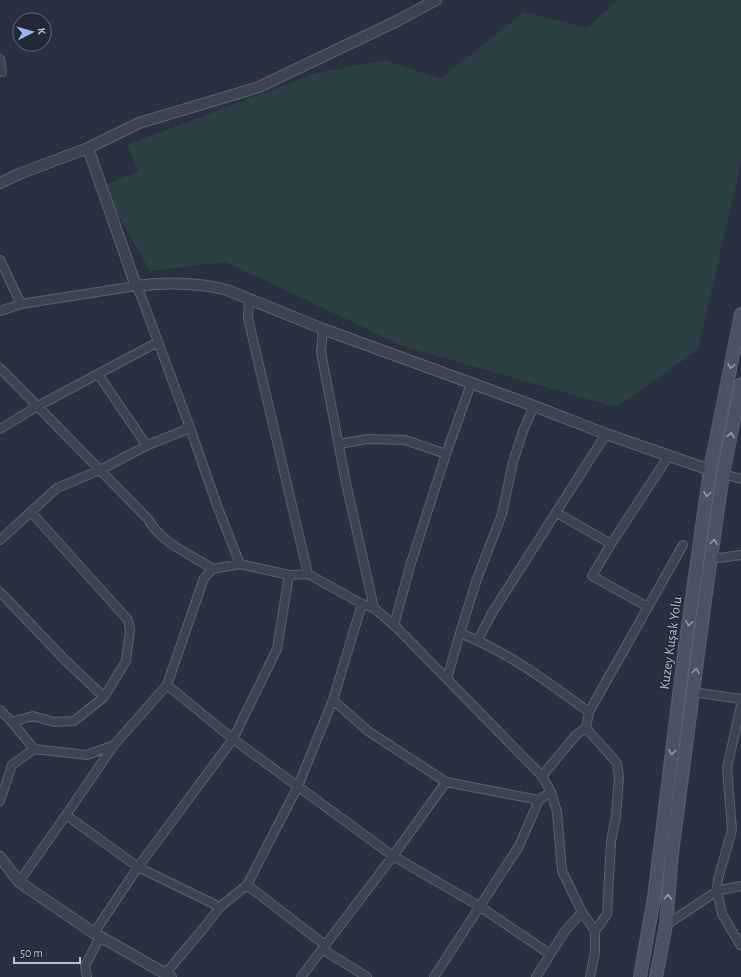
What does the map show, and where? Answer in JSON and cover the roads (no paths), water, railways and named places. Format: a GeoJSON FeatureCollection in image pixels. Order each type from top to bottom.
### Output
{"type":"FeatureCollection","features":[{"type":"Feature","properties":{"kind":"main road","name":"Kuzey Kuşak Yolu"},"geometry":{"type":"LineString","coordinates":[[640,977],[654,898],[685,647],[710,470],[741,314]]}},
{"type":"Feature","properties":{"kind":"main road","name":"Kuzey Kuşak Yolu"},"geometry":{"type":"LineString","coordinates":[[656,977],[666,925],[672,853],[723,474],[741,384]]}},
{"type":"Feature","properties":{"kind":"street"},"geometry":{"type":"LineString","coordinates":[[0,183],[19,174],[88,148],[139,123],[259,87],[383,28],[436,0]]}},
{"type":"Feature","properties":{"kind":"street"},"geometry":{"type":"LineString","coordinates":[[0,59],[2,72],[0,72]]}},
{"type":"Feature","properties":{"kind":"street"},"geometry":{"type":"LineString","coordinates":[[88,148],[136,286],[142,296],[218,508],[240,564]]}},
{"type":"Feature","properties":{"kind":"street"},"geometry":{"type":"LineString","coordinates":[[0,260],[21,304]]}},
{"type":"Feature","properties":{"kind":"street"},"geometry":{"type":"LineString","coordinates":[[0,311],[21,304],[168,282],[194,284],[227,290],[323,329],[534,406],[668,457],[710,470]]}},
{"type":"Feature","properties":{"kind":"street"},"geometry":{"type":"LineString","coordinates":[[249,299],[250,325],[308,574]]}},
{"type":"Feature","properties":{"kind":"street"},"geometry":{"type":"LineString","coordinates":[[323,329],[321,352],[346,483],[374,608]]}},
{"type":"Feature","properties":{"kind":"street"},"geometry":{"type":"LineString","coordinates":[[0,429],[36,407],[158,342]]}},
{"type":"Feature","properties":{"kind":"street"},"geometry":{"type":"LineString","coordinates":[[0,368],[36,407],[148,519],[154,530],[175,546],[212,570]]}},
{"type":"Feature","properties":{"kind":"street"},"geometry":{"type":"LineString","coordinates":[[98,374],[147,446]]}},
{"type":"Feature","properties":{"kind":"street"},"geometry":{"type":"LineString","coordinates":[[394,625],[411,563],[446,454],[471,384]]}},
{"type":"Feature","properties":{"kind":"street"},"geometry":{"type":"LineString","coordinates":[[447,679],[477,580],[502,514],[513,462],[523,431],[534,406]]}},
{"type":"Feature","properties":{"kind":"street"},"geometry":{"type":"LineString","coordinates":[[0,540],[57,488],[100,470],[147,446],[190,428]]}},
{"type":"Feature","properties":{"kind":"street"},"geometry":{"type":"LineString","coordinates":[[478,640],[492,613],[606,434]]}},
{"type":"Feature","properties":{"kind":"street"},"geometry":{"type":"LineString","coordinates":[[339,444],[368,439],[405,440],[446,454]]}},
{"type":"Feature","properties":{"kind":"street"},"geometry":{"type":"LineString","coordinates":[[648,606],[592,576],[611,544],[668,457]]}},
{"type":"Feature","properties":{"kind":"street"},"geometry":{"type":"LineString","coordinates":[[723,474],[741,478]]}},
{"type":"Feature","properties":{"kind":"street"},"geometry":{"type":"LineString","coordinates":[[12,722],[33,716],[54,722],[74,721],[104,697],[126,662],[130,630],[128,620],[31,512]]}},
{"type":"Feature","properties":{"kind":"street"},"geometry":{"type":"LineString","coordinates":[[557,513],[611,544]]}},
{"type":"Feature","properties":{"kind":"street"},"geometry":{"type":"LineString","coordinates":[[542,776],[576,735],[586,728],[589,712],[683,545]]}},
{"type":"Feature","properties":{"kind":"street"},"geometry":{"type":"LineString","coordinates":[[711,559],[741,555]]}},
{"type":"Feature","properties":{"kind":"street"},"geometry":{"type":"LineString","coordinates":[[19,882],[114,745],[167,685],[204,578],[212,570],[240,564],[289,575],[308,574],[362,604],[374,608],[394,625],[542,776],[551,792],[557,812],[562,871],[582,912],[595,931],[595,952],[590,977]]}},
{"type":"Feature","properties":{"kind":"street"},"geometry":{"type":"LineString","coordinates":[[87,977],[85,966],[97,935],[138,867],[233,739],[277,649],[289,575]]}},
{"type":"Feature","properties":{"kind":"street"},"geometry":{"type":"LineString","coordinates":[[0,592],[65,660],[104,697]]}},
{"type":"Feature","properties":{"kind":"street"},"geometry":{"type":"LineString","coordinates":[[2,862],[19,882],[97,935],[168,975],[220,907],[247,885],[298,786],[333,700],[362,604]]}},
{"type":"Feature","properties":{"kind":"street"},"geometry":{"type":"LineString","coordinates":[[460,633],[478,640],[532,670],[589,712]]}},
{"type":"Feature","properties":{"kind":"street"},"geometry":{"type":"LineString","coordinates":[[167,685],[233,739],[393,856],[479,906],[550,954]]}},
{"type":"Feature","properties":{"kind":"street"},"geometry":{"type":"LineString","coordinates":[[693,692],[741,699]]}},
{"type":"Feature","properties":{"kind":"street"},"geometry":{"type":"LineString","coordinates":[[333,700],[368,731],[446,782],[539,800]]}},
{"type":"Feature","properties":{"kind":"street"},"geometry":{"type":"LineString","coordinates":[[741,705],[727,768],[732,830],[720,872],[717,891],[722,914],[741,946]]}},
{"type":"Feature","properties":{"kind":"street"},"geometry":{"type":"LineString","coordinates":[[0,710],[12,722],[34,750]]}},
{"type":"Feature","properties":{"kind":"street"},"geometry":{"type":"LineString","coordinates":[[586,728],[617,763],[619,777],[616,816],[610,842],[607,914],[595,931]]}},
{"type":"Feature","properties":{"kind":"street"},"geometry":{"type":"LineString","coordinates":[[0,801],[12,765],[34,750],[88,755],[114,745]]}},
{"type":"Feature","properties":{"kind":"street"},"geometry":{"type":"LineString","coordinates":[[301,977],[393,856],[446,782]]}},
{"type":"Feature","properties":{"kind":"street"},"geometry":{"type":"LineString","coordinates":[[434,977],[519,846],[539,800],[551,792]]}},
{"type":"Feature","properties":{"kind":"street"},"geometry":{"type":"LineString","coordinates":[[66,815],[138,867],[220,907]]}},
{"type":"Feature","properties":{"kind":"street"},"geometry":{"type":"LineString","coordinates":[[247,885],[323,947],[367,977]]}},
{"type":"Feature","properties":{"kind":"street"},"geometry":{"type":"LineString","coordinates":[[666,925],[717,891],[741,886]]}},
{"type":"Feature","properties":{"kind":"street"},"geometry":{"type":"LineString","coordinates":[[536,977],[565,931],[582,912]]}}]}
